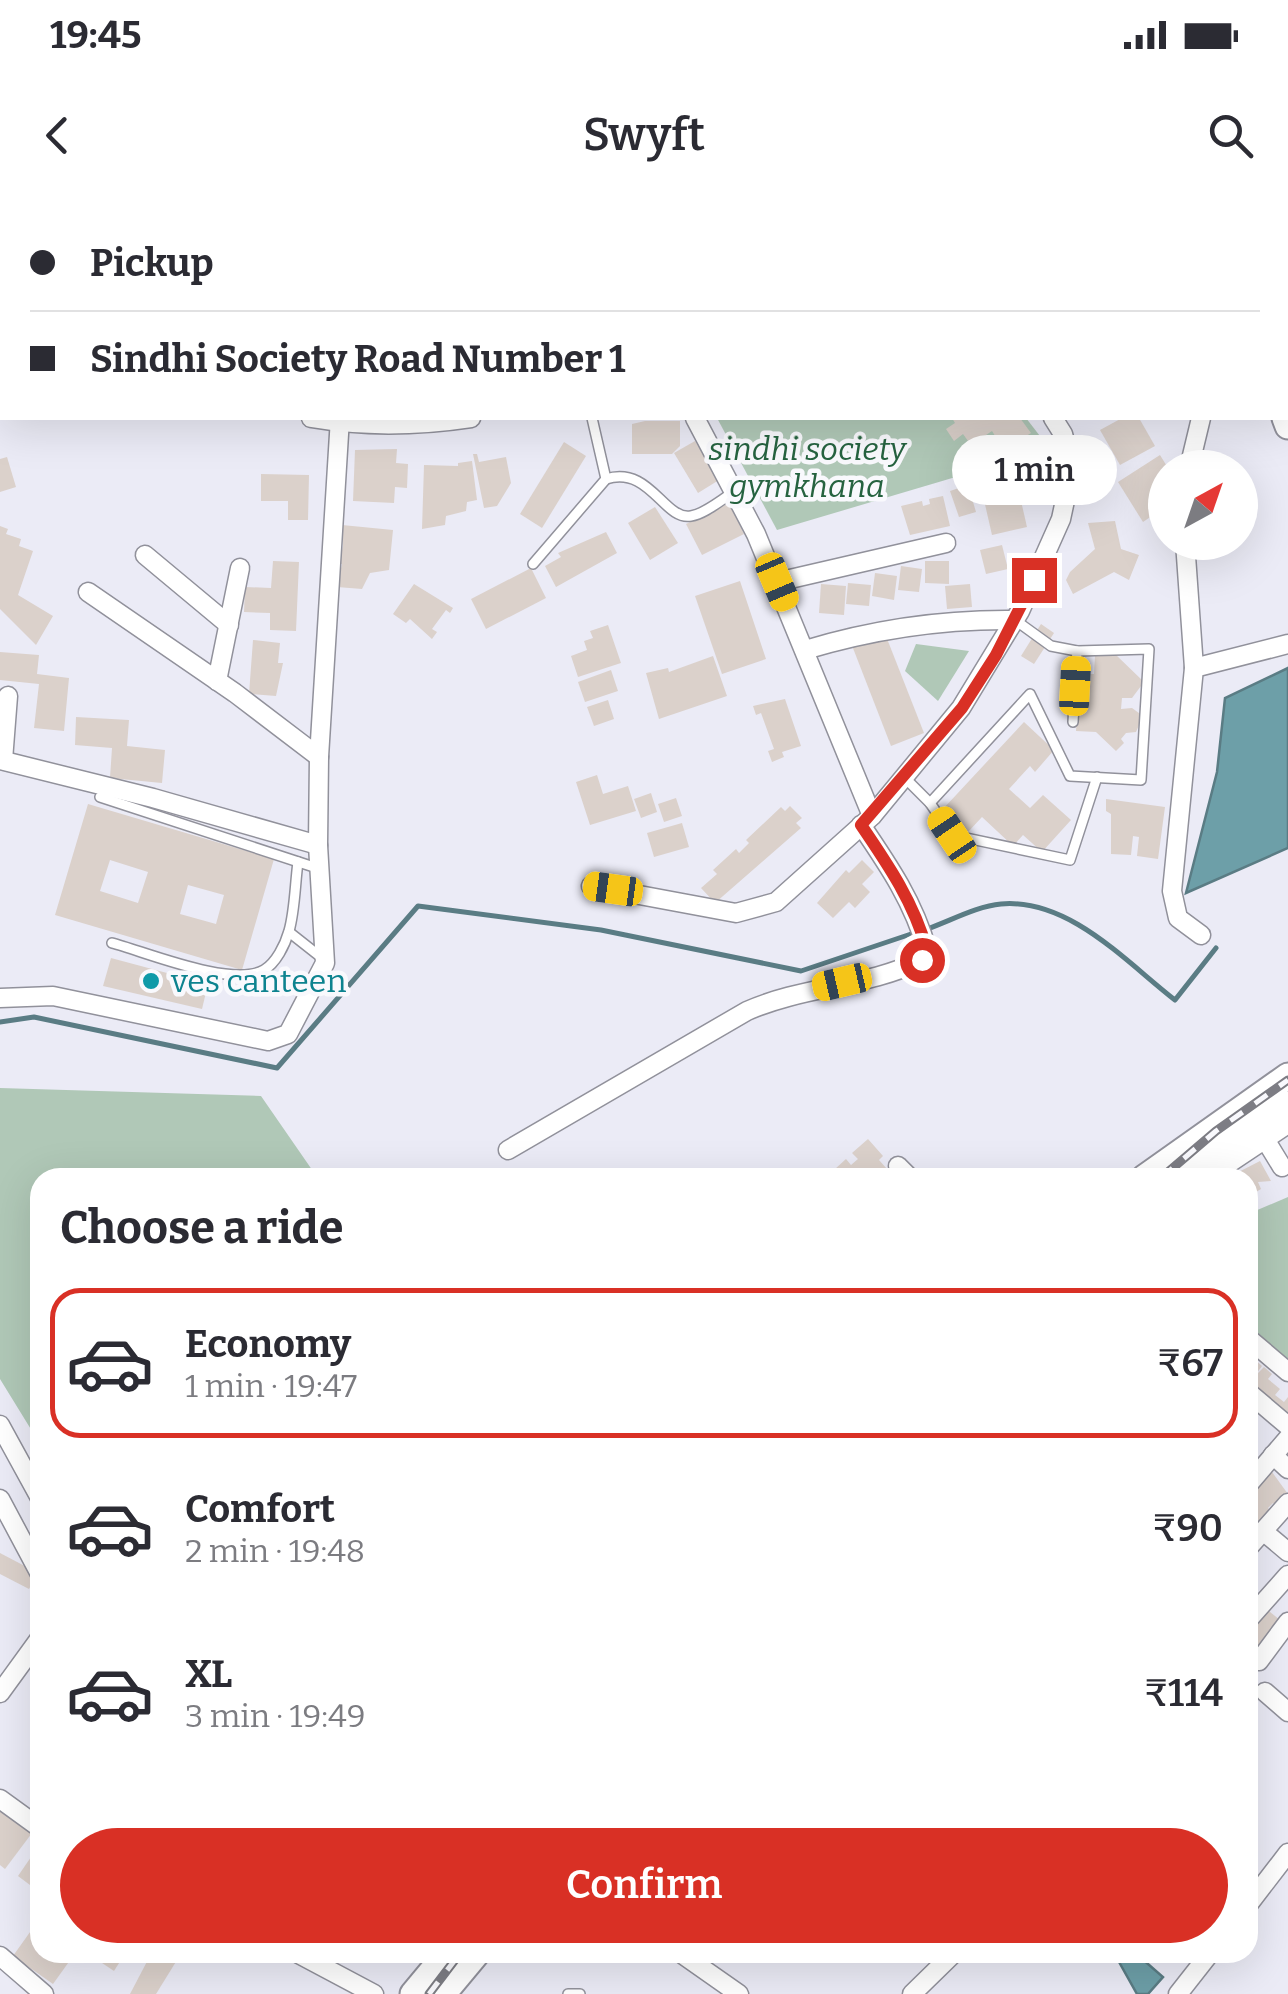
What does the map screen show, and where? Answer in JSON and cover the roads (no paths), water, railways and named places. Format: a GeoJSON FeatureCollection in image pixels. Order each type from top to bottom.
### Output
{"type":"FeatureCollection","features":[{"type":"Feature","properties":{"kind":"main road"},"geometry":{"type":"LineString","coordinates":[[1254,1122],[1288,1076]]}},
{"type":"Feature","properties":{"kind":"main road"},"geometry":{"type":"LineString","coordinates":[[1180,1168],[1288,1104]]}},
{"type":"Feature","properties":{"kind":"main road"},"geometry":{"type":"LineString","coordinates":[[412,1994],[439,1963]]}},
{"type":"Feature","properties":{"kind":"main road"},"geometry":{"type":"LineString","coordinates":[[443,1994],[469,1963]]}},
{"type":"Feature","properties":{"kind":"street"},"geometry":{"type":"LineString","coordinates":[[0,998],[54,996],[268,1042],[288,1034],[322,974],[325,960],[318,846],[319,758],[340,420],[426,424],[456,420]]}},
{"type":"Feature","properties":{"kind":"street"},"geometry":{"type":"LineString","coordinates":[[508,1150],[747,1011],[783,995],[916,963],[927,950],[918,920],[867,820],[777,582],[696,420]]}},
{"type":"Feature","properties":{"kind":"street"},"geometry":{"type":"LineString","coordinates":[[591,886],[736,913],[776,902],[867,820],[962,708],[1015,620],[1061,520],[1072,468],[1063,434],[1054,420]]}},
{"type":"Feature","properties":{"kind":"street"},"geometry":{"type":"LineString","coordinates":[[1193,450],[1201,420]]}},
{"type":"Feature","properties":{"kind":"street"},"geometry":{"type":"LineString","coordinates":[[777,582],[946,544]]}},
{"type":"Feature","properties":{"kind":"street"},"geometry":{"type":"LineString","coordinates":[[145,555],[229,626]]}},
{"type":"Feature","properties":{"kind":"street"},"geometry":{"type":"LineString","coordinates":[[1187,560],[1194,668],[1172,891],[1178,918],[1200,935]]}},
{"type":"Feature","properties":{"kind":"street"},"geometry":{"type":"LineString","coordinates":[[217,681],[240,568]]}},
{"type":"Feature","properties":{"kind":"street"},"geometry":{"type":"LineString","coordinates":[[88,592],[217,681],[319,758]]}},
{"type":"Feature","properties":{"kind":"street"},"geometry":{"type":"LineString","coordinates":[[805,650],[889,628],[1015,620]]}},
{"type":"Feature","properties":{"kind":"street"},"geometry":{"type":"LineString","coordinates":[[1194,668],[1288,644]]}},
{"type":"Feature","properties":{"kind":"street"},"geometry":{"type":"LineString","coordinates":[[8,696],[2,760],[318,846]]}},
{"type":"Feature","properties":{"kind":"street"},"geometry":{"type":"LineString","coordinates":[[1254,1122],[1288,1124]]}},
{"type":"Feature","properties":{"kind":"street"},"geometry":{"type":"LineString","coordinates":[[1254,1122],[1282,1167]]}},
{"type":"Feature","properties":{"kind":"street"},"geometry":{"type":"LineString","coordinates":[[1215,1168],[1254,1122]]}},
{"type":"Feature","properties":{"kind":"street"},"geometry":{"type":"LineString","coordinates":[[1258,1347],[1288,1372]]}},
{"type":"Feature","properties":{"kind":"street"},"geometry":{"type":"LineString","coordinates":[[1258,1400],[1288,1426]]}},
{"type":"Feature","properties":{"kind":"street"},"geometry":{"type":"LineString","coordinates":[[0,1424],[30,1480]]}},
{"type":"Feature","properties":{"kind":"street"},"geometry":{"type":"LineString","coordinates":[[1258,1473],[1288,1438]]}},
{"type":"Feature","properties":{"kind":"street"},"geometry":{"type":"LineString","coordinates":[[1273,1456],[1288,1469]]}},
{"type":"Feature","properties":{"kind":"street"},"geometry":{"type":"LineString","coordinates":[[0,1499],[30,1555]]}},
{"type":"Feature","properties":{"kind":"street"},"geometry":{"type":"LineString","coordinates":[[1258,1537],[1288,1503]]}},
{"type":"Feature","properties":{"kind":"street"},"geometry":{"type":"LineString","coordinates":[[1264,1530],[1288,1552]]}},
{"type":"Feature","properties":{"kind":"street"},"geometry":{"type":"LineString","coordinates":[[1258,1609],[1288,1575]]}},
{"type":"Feature","properties":{"kind":"street"},"geometry":{"type":"LineString","coordinates":[[1272,1594],[1288,1606]]}},
{"type":"Feature","properties":{"kind":"street"},"geometry":{"type":"LineString","coordinates":[[1258,1661],[1288,1622]]}},
{"type":"Feature","properties":{"kind":"street"},"geometry":{"type":"LineString","coordinates":[[0,1693],[30,1652]]}},
{"type":"Feature","properties":{"kind":"street"},"geometry":{"type":"LineString","coordinates":[[1266,1692],[1288,1712]]}},
{"type":"Feature","properties":{"kind":"street"},"geometry":{"type":"LineString","coordinates":[[0,1799],[30,1821]]}},
{"type":"Feature","properties":{"kind":"street"},"geometry":{"type":"LineString","coordinates":[[1258,1892],[1288,1853]]}},
{"type":"Feature","properties":{"kind":"street"},"geometry":{"type":"LineString","coordinates":[[0,1956],[44,1994]]}},
{"type":"Feature","properties":{"kind":"street"},"geometry":{"type":"LineString","coordinates":[[316,1963],[374,1994]]}},
{"type":"Feature","properties":{"kind":"street"},"geometry":{"type":"LineString","coordinates":[[695,1963],[739,1994]]}},
{"type":"Feature","properties":{"kind":"street"},"geometry":{"type":"LineString","coordinates":[[912,1994],[943,1963]]}},
{"type":"Feature","properties":{"kind":"street"},"geometry":{"type":"LineString","coordinates":[[1189,1990],[1205,1963]]}},
{"type":"Feature","properties":{"kind":"lane"},"geometry":{"type":"LineString","coordinates":[[592,420],[606,478]]}},
{"type":"Feature","properties":{"kind":"lane"},"geometry":{"type":"LineString","coordinates":[[533,564],[606,478],[619,474],[635,478],[681,515],[692,516],[734,492]]}},
{"type":"Feature","properties":{"kind":"lane"},"geometry":{"type":"LineString","coordinates":[[930,803],[1030,694],[1070,776],[1141,780],[1150,649],[1077,651],[1051,646],[1015,620]]}},
{"type":"Feature","properties":{"kind":"lane"},"geometry":{"type":"LineString","coordinates":[[1073,722],[1077,651]]}},
{"type":"Feature","properties":{"kind":"lane"},"geometry":{"type":"LineString","coordinates":[[904,777],[930,803],[952,835],[1070,860],[1097,778]]}},
{"type":"Feature","properties":{"kind":"lane"},"geometry":{"type":"LineString","coordinates":[[100,797],[320,868]]}},
{"type":"Feature","properties":{"kind":"lane"},"geometry":{"type":"LineString","coordinates":[[112,942],[215,973],[254,974],[278,956],[289,932],[298,862]]}},
{"type":"Feature","properties":{"kind":"lane"},"geometry":{"type":"LineString","coordinates":[[289,932],[325,960]]}},
{"type":"Feature","properties":{"kind":"lane"},"geometry":{"type":"LineString","coordinates":[[568,1994],[580,1994]]}},
{"type":"Feature","properties":{"kind":"water"},"geometry":{"type":"Polygon","coordinates":[[[1288,668],[1288,848],[1186,893],[1217,772],[1225,698],[1288,668]]]}},
{"type":"Feature","properties":{"kind":"water"},"geometry":{"type":"Polygon","coordinates":[[[1120,1963],[1147,1963],[1163,1977],[1148,1994],[1137,1994],[1120,1963]]]}},
{"type":"Feature","properties":{"kind":"waterway"},"geometry":{"type":"LineString","coordinates":[[927,929],[992,905],[1026,905],[1050,911],[1095,936],[1175,1000],[1216,948]]}},
{"type":"Feature","properties":{"kind":"waterway"},"geometry":{"type":"LineString","coordinates":[[0,1022],[34,1017],[277,1068],[418,906],[601,930],[801,971],[917,932]]}},
{"type":"Feature","properties":{"kind":"railway"},"geometry":{"type":"LineString","coordinates":[[1173,1168],[1216,1131],[1288,1080]]}},
{"type":"Feature","properties":{"kind":"railway"},"geometry":{"type":"LineString","coordinates":[[429,1994],[453,1963]]}},
{"type":"Feature","properties":{"kind":"place","name":"ves canteen"},"geometry":{"type":"Point","coordinates":[151,981]}},
{"type":"Feature","properties":{"kind":"park label","name":"sindhi society gymkhana"},"geometry":{"type":"Point","coordinates":[807,468]}}]}
